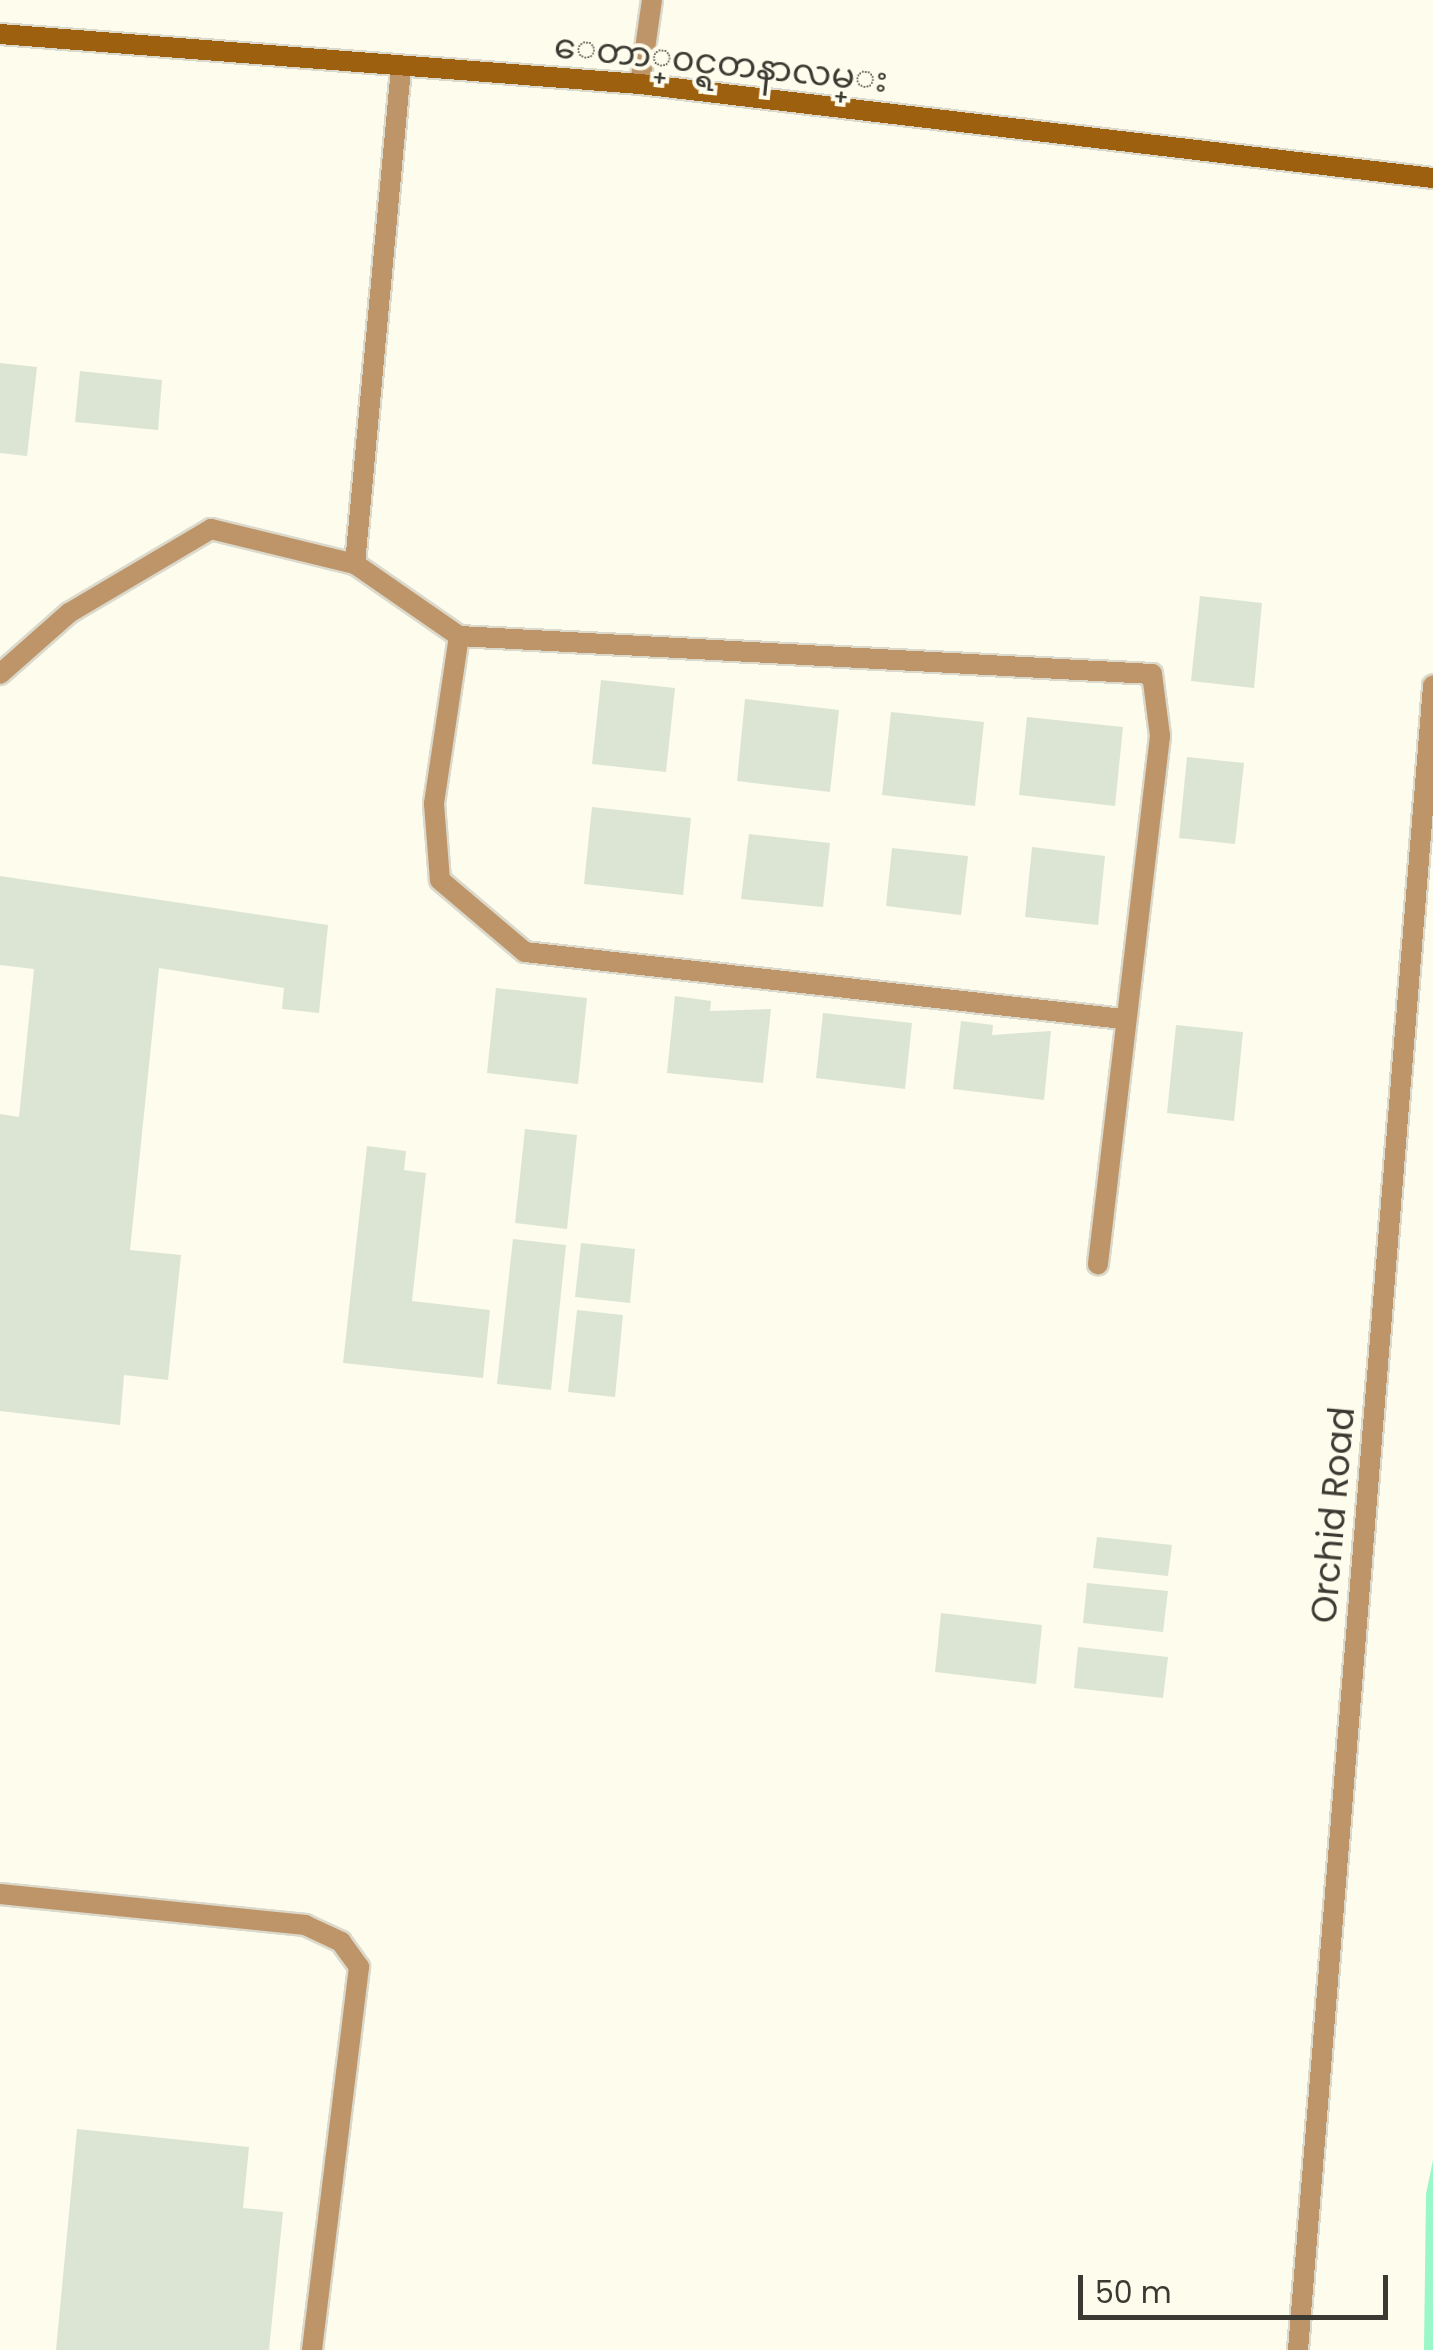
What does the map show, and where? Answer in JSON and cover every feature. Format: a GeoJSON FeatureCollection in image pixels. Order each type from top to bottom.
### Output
{"type":"FeatureCollection","features":[{"type":"Feature","properties":{"kind":"main road","name":"ေတာ္၀င္ရတနာလမ္း"},"geometry":{"type":"LineString","coordinates":[[0,34],[640,84],[1433,178]]}},
{"type":"Feature","properties":{"kind":"street"},"geometry":{"type":"LineString","coordinates":[[640,84],[652,0]]}},
{"type":"Feature","properties":{"kind":"street"},"geometry":{"type":"LineString","coordinates":[[355,564],[401,67]]}},
{"type":"Feature","properties":{"kind":"street"},"geometry":{"type":"LineString","coordinates":[[0,674],[69,613],[211,529],[355,564],[460,636],[1152,674],[1160,736],[1123,1018],[1098,1264]]}},
{"type":"Feature","properties":{"kind":"street"},"geometry":{"type":"LineString","coordinates":[[460,636],[434,804],[440,880],[525,952],[1123,1018]]}},
{"type":"Feature","properties":{"kind":"street","name":"Orchid Road"},"geometry":{"type":"LineString","coordinates":[[1298,2350],[1430,765],[1433,685]]}},
{"type":"Feature","properties":{"kind":"street"},"geometry":{"type":"LineString","coordinates":[[0,1894],[305,1925],[341,1942],[359,1967],[312,2350]]}},
{"type":"Feature","properties":{"kind":"shaded area"},"geometry":{"type":"Polygon","coordinates":[[[1433,2160],[1433,2350],[1424,2350],[1426,2194],[1433,2160]]]}},
{"type":"Feature","properties":{"kind":"building"},"geometry":{"type":"Polygon","coordinates":[[[0,363],[37,367],[27,456],[0,453],[0,363]]]}},
{"type":"Feature","properties":{"kind":"building"},"geometry":{"type":"Polygon","coordinates":[[[80,371],[162,380],[158,430],[75,422],[80,371]]]}},
{"type":"Feature","properties":{"kind":"building"},"geometry":{"type":"Polygon","coordinates":[[[1200,596],[1262,603],[1254,688],[1191,681],[1200,596]]]}},
{"type":"Feature","properties":{"kind":"building"},"geometry":{"type":"Polygon","coordinates":[[[601,680],[675,688],[666,772],[592,764],[601,680]]]}},
{"type":"Feature","properties":{"kind":"building"},"geometry":{"type":"Polygon","coordinates":[[[745,699],[839,710],[830,792],[737,781],[745,699]]]}},
{"type":"Feature","properties":{"kind":"building"},"geometry":{"type":"Polygon","coordinates":[[[891,712],[984,722],[975,806],[882,795],[891,712]]]}},
{"type":"Feature","properties":{"kind":"building"},"geometry":{"type":"Polygon","coordinates":[[[1027,717],[1123,727],[1115,806],[1019,795],[1027,717]]]}},
{"type":"Feature","properties":{"kind":"building"},"geometry":{"type":"Polygon","coordinates":[[[1187,757],[1244,763],[1235,844],[1179,838],[1187,757]]]}},
{"type":"Feature","properties":{"kind":"building"},"geometry":{"type":"Polygon","coordinates":[[[592,807],[691,818],[683,895],[584,884],[592,807]]]}},
{"type":"Feature","properties":{"kind":"building"},"geometry":{"type":"Polygon","coordinates":[[[749,834],[830,843],[823,907],[741,899],[749,834]]]}},
{"type":"Feature","properties":{"kind":"building"},"geometry":{"type":"Polygon","coordinates":[[[1032,847],[1105,856],[1098,925],[1025,917],[1032,847]]]}},
{"type":"Feature","properties":{"kind":"building"},"geometry":{"type":"Polygon","coordinates":[[[892,848],[968,856],[961,915],[886,906],[892,848]]]}},
{"type":"Feature","properties":{"kind":"building"},"geometry":{"type":"Polygon","coordinates":[[[0,876],[328,925],[319,1013],[282,1009],[284,988],[159,968],[130,1250],[181,1255],[168,1380],[124,1375],[120,1425],[0,1411],[0,1114],[19,1117],[34,969],[0,965],[0,876]]]}},
{"type":"Feature","properties":{"kind":"building"},"geometry":{"type":"Polygon","coordinates":[[[496,988],[587,998],[578,1084],[487,1073],[496,988]]]}},
{"type":"Feature","properties":{"kind":"building"},"geometry":{"type":"Polygon","coordinates":[[[675,996],[711,1001],[710,1011],[771,1009],[763,1083],[667,1073],[675,996]]]}},
{"type":"Feature","properties":{"kind":"building"},"geometry":{"type":"Polygon","coordinates":[[[823,1013],[912,1023],[905,1089],[816,1078],[823,1013]]]}},
{"type":"Feature","properties":{"kind":"building"},"geometry":{"type":"Polygon","coordinates":[[[961,1021],[993,1025],[992,1035],[1051,1031],[1044,1100],[953,1089],[961,1021]]]}},
{"type":"Feature","properties":{"kind":"building"},"geometry":{"type":"Polygon","coordinates":[[[1176,1025],[1243,1032],[1234,1121],[1167,1113],[1176,1025]]]}},
{"type":"Feature","properties":{"kind":"building"},"geometry":{"type":"Polygon","coordinates":[[[525,1129],[577,1135],[567,1229],[515,1223],[525,1129]]]}},
{"type":"Feature","properties":{"kind":"building"},"geometry":{"type":"Polygon","coordinates":[[[367,1146],[406,1151],[404,1170],[426,1173],[412,1301],[490,1310],[483,1378],[343,1363],[367,1146]]]}},
{"type":"Feature","properties":{"kind":"building"},"geometry":{"type":"Polygon","coordinates":[[[513,1239],[566,1245],[551,1390],[497,1384],[513,1239]]]}},
{"type":"Feature","properties":{"kind":"building"},"geometry":{"type":"Polygon","coordinates":[[[581,1243],[635,1249],[630,1303],[575,1297],[581,1243]]]}},
{"type":"Feature","properties":{"kind":"building"},"geometry":{"type":"Polygon","coordinates":[[[577,1310],[623,1315],[615,1397],[568,1392],[577,1310]]]}},
{"type":"Feature","properties":{"kind":"building"},"geometry":{"type":"Polygon","coordinates":[[[1097,1537],[1172,1545],[1168,1576],[1093,1568],[1097,1537]]]}},
{"type":"Feature","properties":{"kind":"building"},"geometry":{"type":"Polygon","coordinates":[[[1087,1583],[1168,1591],[1163,1632],[1083,1623],[1087,1583]]]}},
{"type":"Feature","properties":{"kind":"building"},"geometry":{"type":"Polygon","coordinates":[[[941,1613],[1042,1625],[1036,1684],[935,1672],[941,1613]]]}},
{"type":"Feature","properties":{"kind":"building"},"geometry":{"type":"Polygon","coordinates":[[[1078,1647],[1168,1657],[1163,1698],[1074,1688],[1078,1647]]]}},
{"type":"Feature","properties":{"kind":"building"},"geometry":{"type":"Polygon","coordinates":[[[77,2129],[249,2147],[243,2208],[283,2212],[269,2350],[56,2350],[77,2129]]]}}]}
